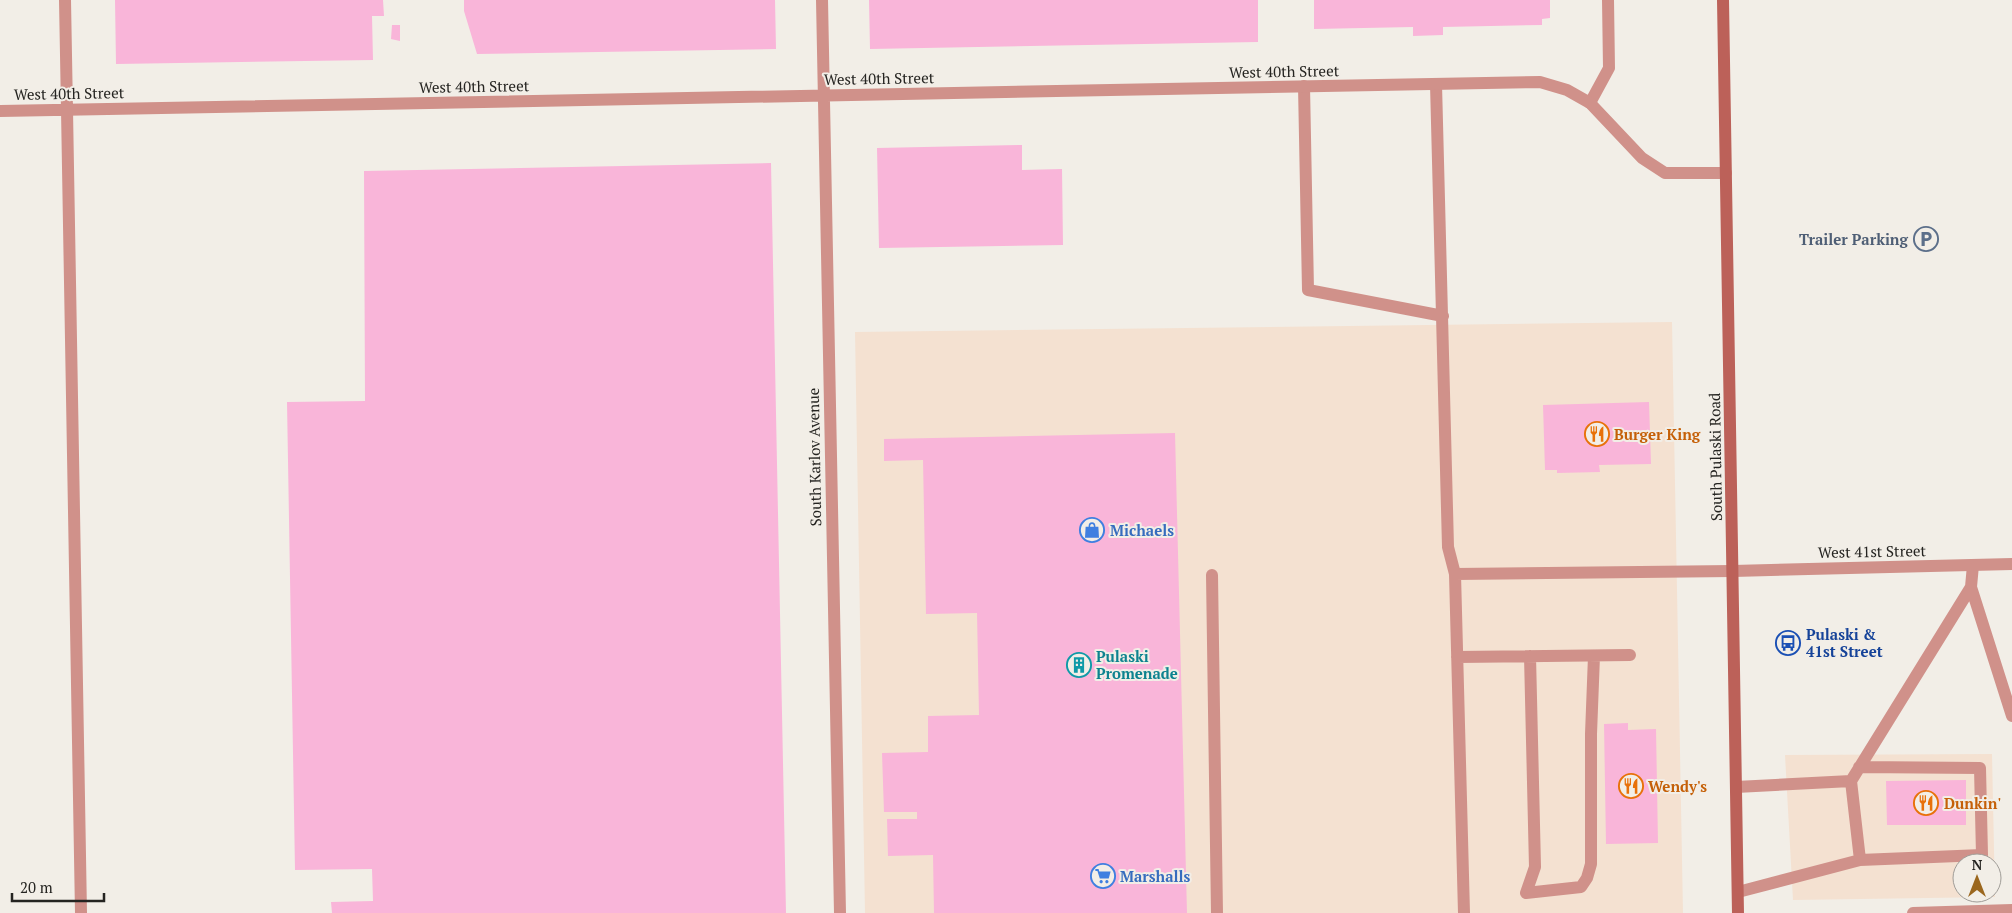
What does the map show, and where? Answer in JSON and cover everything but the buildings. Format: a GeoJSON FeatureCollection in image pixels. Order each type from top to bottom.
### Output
{"type":"FeatureCollection","features":[{"type":"Feature","properties":{"kind":"main road","name":"South Pulaski Road"},"geometry":{"type":"LineString","coordinates":[[1723,0],[1738,913]]}},
{"type":"Feature","properties":{"kind":"street"},"geometry":{"type":"LineString","coordinates":[[65,0],[81,913]]}},
{"type":"Feature","properties":{"kind":"street","name":"South Karlov Avenue"},"geometry":{"type":"LineString","coordinates":[[822,0],[840,913]]}},
{"type":"Feature","properties":{"kind":"street"},"geometry":{"type":"LineString","coordinates":[[1590,103],[1609,68],[1608,0]]}},
{"type":"Feature","properties":{"kind":"street","name":"West 40th Street"},"geometry":{"type":"LineString","coordinates":[[0,111],[1540,82],[1567,90],[1590,103],[1642,158],[1665,173],[1726,173]]}},
{"type":"Feature","properties":{"kind":"street"},"geometry":{"type":"LineString","coordinates":[[1436,84],[1448,546],[1455,574],[1464,913]]}},
{"type":"Feature","properties":{"kind":"street"},"geometry":{"type":"LineString","coordinates":[[1304,86],[1308,290],[1443,316]]}},
{"type":"Feature","properties":{"kind":"street","name":"West 41st Street"},"geometry":{"type":"LineString","coordinates":[[1455,574],[1732,571],[2012,564]]}},
{"type":"Feature","properties":{"kind":"street"},"geometry":{"type":"LineString","coordinates":[[1972,565],[1971,587],[2012,716]]}},
{"type":"Feature","properties":{"kind":"street"},"geometry":{"type":"LineString","coordinates":[[1212,576],[1217,913]]}},
{"type":"Feature","properties":{"kind":"street"},"geometry":{"type":"LineString","coordinates":[[1860,860],[1851,781],[1971,587]]}},
{"type":"Feature","properties":{"kind":"street"},"geometry":{"type":"LineString","coordinates":[[1457,658],[1630,655]]}},
{"type":"Feature","properties":{"kind":"street"},"geometry":{"type":"LineString","coordinates":[[1530,656],[1535,867],[1526,893],[1581,887],[1587,878],[1590,864],[1590,734],[1594,656]]}},
{"type":"Feature","properties":{"kind":"street"},"geometry":{"type":"LineString","coordinates":[[1738,892],[1860,860],[1982,855],[1980,768],[1860,767]]}},
{"type":"Feature","properties":{"kind":"street"},"geometry":{"type":"LineString","coordinates":[[1736,787],[1851,781]]}},
{"type":"Feature","properties":{"kind":"street"},"geometry":{"type":"LineString","coordinates":[[1913,913],[2012,910]]}},
{"type":"Feature","properties":{"kind":"shaded area","name":"Pulaski Promenade"},"geometry":{"type":"Polygon","coordinates":[[[1672,322],[1683,913],[865,913],[855,332],[1672,322]]]}},
{"type":"Feature","properties":{"kind":"shaded area"},"geometry":{"type":"Polygon","coordinates":[[[1992,754],[1994,853],[1952,853],[1952,898],[1793,900],[1785,755],[1992,754]]]}},
{"type":"Feature","properties":{"kind":"place","name":"Trailer Parking"},"geometry":{"type":"Point","coordinates":[1926,239]}},
{"type":"Feature","properties":{"kind":"place","name":"Burger King"},"geometry":{"type":"Point","coordinates":[1597,434]}},
{"type":"Feature","properties":{"kind":"place","name":"Michaels"},"geometry":{"type":"Point","coordinates":[1092,530]}},
{"type":"Feature","properties":{"kind":"place","name":"Pulaski & 41st Street"},"geometry":{"type":"Point","coordinates":[1788,643]}},
{"type":"Feature","properties":{"kind":"place","name":"Pulaski Promenade"},"geometry":{"type":"Point","coordinates":[1079,665]}},
{"type":"Feature","properties":{"kind":"place","name":"Wendy's"},"geometry":{"type":"Point","coordinates":[1631,786]}},
{"type":"Feature","properties":{"kind":"place","name":"Dunkin'"},"geometry":{"type":"Point","coordinates":[1926,803]}},
{"type":"Feature","properties":{"kind":"place","name":"Marshalls"},"geometry":{"type":"Point","coordinates":[1103,876]}}]}
